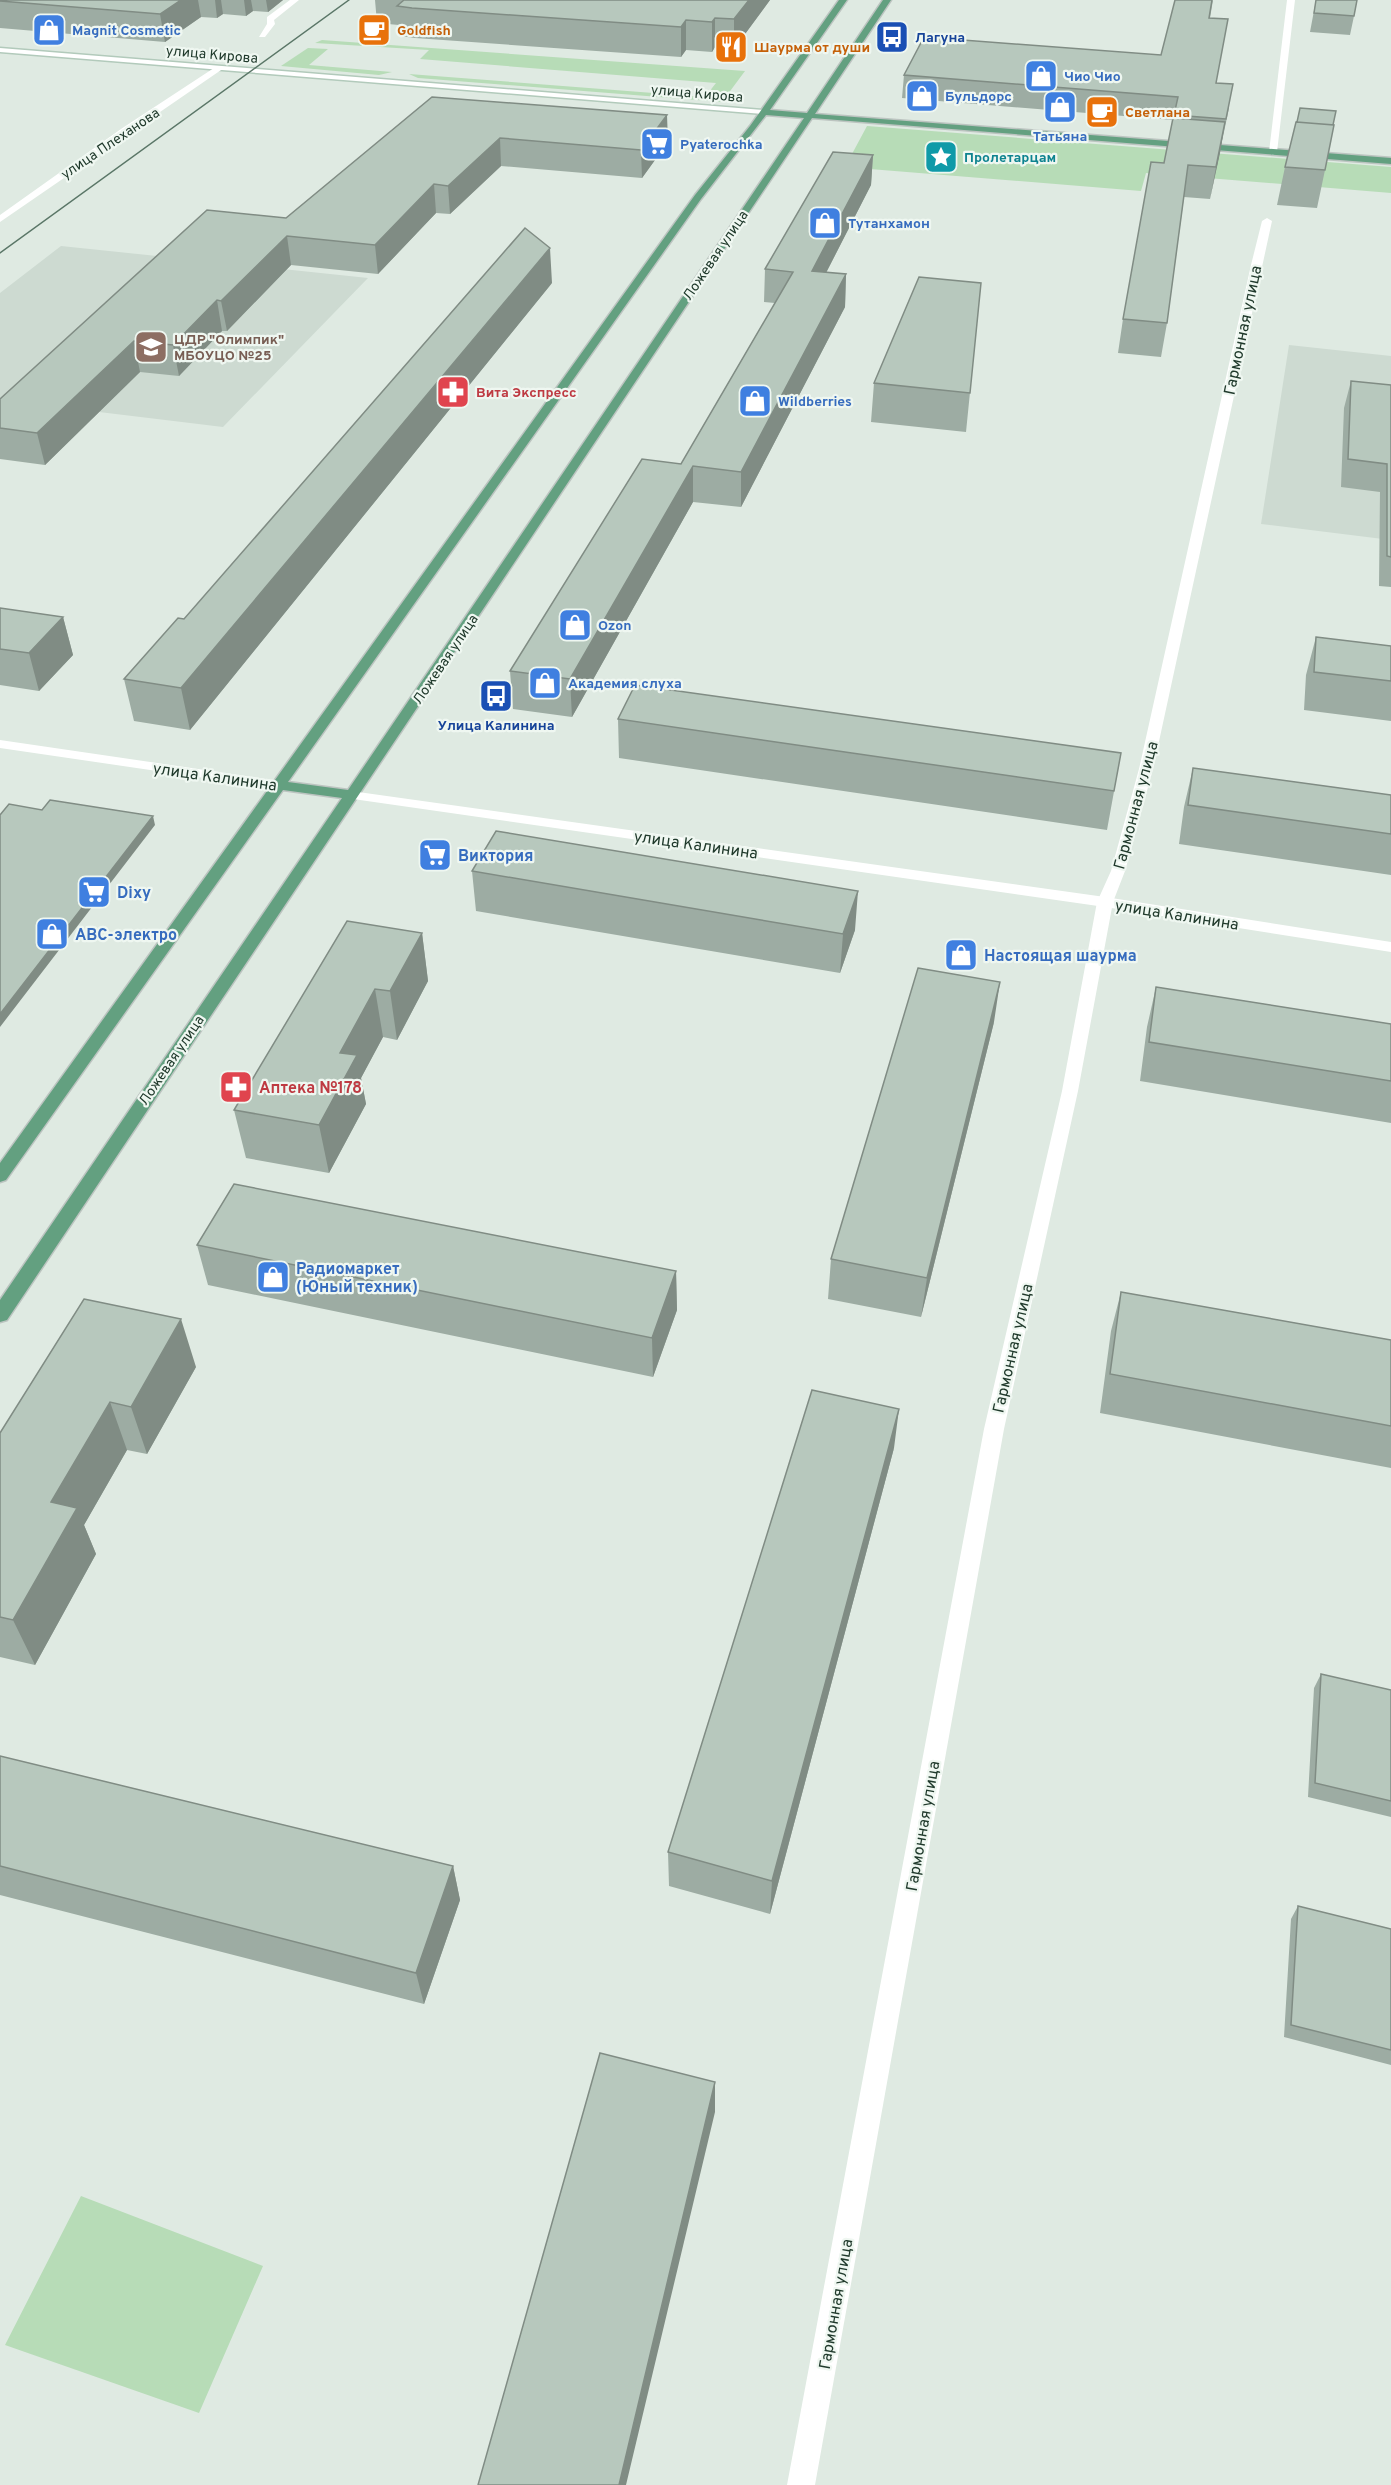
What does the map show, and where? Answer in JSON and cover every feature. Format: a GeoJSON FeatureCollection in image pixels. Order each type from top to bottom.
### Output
{"type":"FeatureCollection","features":[{"type":"Feature","properties":{"kind":"main road"},"geometry":{"type":"LineString","coordinates":[[0,1176],[698,197],[753,128],[843,0]]}},
{"type":"Feature","properties":{"kind":"main road","name":"Ложевая улица"},"geometry":{"type":"LineString","coordinates":[[0,1315],[382,752],[886,0]]}},
{"type":"Feature","properties":{"kind":"main road","name":"улица Кирова"},"geometry":{"type":"LineString","coordinates":[[763,112],[1391,161]]}},
{"type":"Feature","properties":{"kind":"main road","name":"улица Калинина"},"geometry":{"type":"LineString","coordinates":[[280,785],[351,795]]}},
{"type":"Feature","properties":{"kind":"street"},"geometry":{"type":"LineString","coordinates":[[262,35],[271,24],[270,19],[295,0]]}},
{"type":"Feature","properties":{"kind":"street"},"geometry":{"type":"LineString","coordinates":[[1273,152],[1291,0]]}},
{"type":"Feature","properties":{"kind":"street","name":"улица Кирова"},"geometry":{"type":"LineString","coordinates":[[0,50],[763,112]]}},
{"type":"Feature","properties":{"kind":"street","name":"улица Плеханова"},"geometry":{"type":"LineString","coordinates":[[0,219],[124,131],[220,68]]}},
{"type":"Feature","properties":{"kind":"street","name":"Гармонная улица"},"geometry":{"type":"LineString","coordinates":[[801,2485],[992,1440],[1070,1091],[1105,902],[1118,871],[1146,769],[1256,265],[1268,221]]}},
{"type":"Feature","properties":{"kind":"street","name":"улица Калинина"},"geometry":{"type":"LineString","coordinates":[[0,744],[280,785]]}},
{"type":"Feature","properties":{"kind":"street","name":"улица Калинина"},"geometry":{"type":"LineString","coordinates":[[351,795],[1105,902],[1391,947]]}},
{"type":"Feature","properties":{"kind":"shaded area","name":"ЦДР \"Олимпик\" МБОУЦО №25"},"geometry":{"type":"Polygon","coordinates":[[[61,246],[368,278],[223,427],[0,400],[0,293],[61,246]]]}},
{"type":"Feature","properties":{"kind":"shaded area"},"geometry":{"type":"Polygon","coordinates":[[[1289,345],[1391,356],[1391,540],[1261,524],[1289,345]]]}},
{"type":"Feature","properties":{"kind":"green space"},"geometry":{"type":"Polygon","coordinates":[[[322,40],[745,71],[722,102],[418,78],[409,74],[705,97],[716,83],[420,59],[429,50],[315,43],[322,40]]]}},
{"type":"Feature","properties":{"kind":"green space"},"geometry":{"type":"Polygon","coordinates":[[[308,48],[328,49],[309,65],[392,72],[379,75],[281,66],[308,48]]]}},
{"type":"Feature","properties":{"kind":"green space"},"geometry":{"type":"Polygon","coordinates":[[[867,126],[1391,167],[1391,193],[1146,173],[1141,191],[845,167],[867,126]]]}},
{"type":"Feature","properties":{"kind":"green space"},"geometry":{"type":"Polygon","coordinates":[[[81,2196],[263,2266],[199,2413],[5,2345],[81,2196]]]}},
{"type":"Feature","properties":{"kind":"building"},"geometry":{"type":"Polygon","coordinates":[[[0,0],[181,0],[160,14],[0,0]]]}},
{"type":"Feature","properties":{"kind":"building"},"geometry":{"type":"Polygon","coordinates":[[[404,0],[749,0],[734,19],[715,18],[712,22],[686,20],[681,27],[397,6],[404,0]]]}},
{"type":"Feature","properties":{"kind":"building"},"geometry":{"type":"Polygon","coordinates":[[[1175,0],[1212,0],[1209,18],[1228,19],[1216,83],[1233,84],[1226,119],[1174,115],[1178,97],[904,75],[924,37],[1161,55],[1175,0]]]}},
{"type":"Feature","properties":{"kind":"building"},"geometry":{"type":"Polygon","coordinates":[[[1316,0],[1357,0],[1354,16],[1314,13],[1316,0]]]}},
{"type":"Feature","properties":{"kind":"building"},"geometry":{"type":"Polygon","coordinates":[[[432,97],[667,115],[641,150],[500,138],[448,186],[434,184],[375,245],[287,236],[221,301],[217,300],[173,345],[134,341],[37,433],[0,428],[0,399],[207,210],[286,218],[432,97]]]}},
{"type":"Feature","properties":{"kind":"building"},"geometry":{"type":"Polygon","coordinates":[[[1300,108],[1336,111],[1333,125],[1297,122],[1300,108]]]}},
{"type":"Feature","properties":{"kind":"building"},"geometry":{"type":"Polygon","coordinates":[[[1173,118],[1225,122],[1216,167],[1188,165],[1167,323],[1123,319],[1151,162],[1164,163],[1173,118]]]}},
{"type":"Feature","properties":{"kind":"building"},"geometry":{"type":"Polygon","coordinates":[[[1296,122],[1334,125],[1325,170],[1285,167],[1296,122]]]}},
{"type":"Feature","properties":{"kind":"building"},"geometry":{"type":"Polygon","coordinates":[[[833,152],[873,155],[812,271],[846,274],[741,472],[693,466],[570,679],[510,671],[642,459],[681,464],[793,272],[765,269],[833,152]]]}},
{"type":"Feature","properties":{"kind":"building"},"geometry":{"type":"Polygon","coordinates":[[[525,228],[550,248],[181,688],[124,679],[178,618],[184,619],[525,228]]]}},
{"type":"Feature","properties":{"kind":"building"},"geometry":{"type":"Polygon","coordinates":[[[919,277],[981,283],[970,393],[874,383],[919,277]]]}},
{"type":"Feature","properties":{"kind":"building"},"geometry":{"type":"Polygon","coordinates":[[[1351,381],[1391,385],[1391,557],[1387,556],[1387,464],[1348,459],[1351,381]]]}},
{"type":"Feature","properties":{"kind":"building"},"geometry":{"type":"Polygon","coordinates":[[[0,608],[63,617],[29,653],[0,649],[0,608]]]}},
{"type":"Feature","properties":{"kind":"building"},"geometry":{"type":"Polygon","coordinates":[[[1316,637],[1391,646],[1391,681],[1314,672],[1316,637]]]}},
{"type":"Feature","properties":{"kind":"building"},"geometry":{"type":"Polygon","coordinates":[[[635,685],[1121,753],[1114,791],[618,719],[635,685]]]}},
{"type":"Feature","properties":{"kind":"building"},"geometry":{"type":"Polygon","coordinates":[[[1193,768],[1391,795],[1391,834],[1188,805],[1193,768]]]}},
{"type":"Feature","properties":{"kind":"building"},"geometry":{"type":"Polygon","coordinates":[[[50,800],[153,816],[0,1014],[0,815],[9,804],[42,810],[50,800]]]}},
{"type":"Feature","properties":{"kind":"building"},"geometry":{"type":"Polygon","coordinates":[[[496,831],[858,891],[843,934],[472,871],[496,831]]]}},
{"type":"Feature","properties":{"kind":"building"},"geometry":{"type":"Polygon","coordinates":[[[347,921],[422,933],[390,991],[375,989],[340,1053],[357,1055],[319,1125],[234,1110],[347,921]]]}},
{"type":"Feature","properties":{"kind":"building"},"geometry":{"type":"Polygon","coordinates":[[[918,968],[1000,982],[927,1278],[831,1259],[918,968]]]}},
{"type":"Feature","properties":{"kind":"building"},"geometry":{"type":"Polygon","coordinates":[[[1156,987],[1391,1024],[1391,1081],[1149,1042],[1156,987]]]}},
{"type":"Feature","properties":{"kind":"building"},"geometry":{"type":"Polygon","coordinates":[[[234,1184],[676,1271],[652,1338],[197,1245],[234,1184]]]}},
{"type":"Feature","properties":{"kind":"building"},"geometry":{"type":"Polygon","coordinates":[[[1121,1292],[1391,1340],[1391,1426],[1110,1374],[1121,1292]]]}},
{"type":"Feature","properties":{"kind":"building"},"geometry":{"type":"Polygon","coordinates":[[[84,1299],[181,1319],[131,1407],[110,1402],[51,1502],[77,1508],[13,1620],[0,1617],[0,1433],[84,1299]]]}},
{"type":"Feature","properties":{"kind":"building"},"geometry":{"type":"Polygon","coordinates":[[[812,1390],[899,1409],[772,1881],[668,1852],[812,1390]]]}},
{"type":"Feature","properties":{"kind":"building"},"geometry":{"type":"Polygon","coordinates":[[[1321,1674],[1391,1690],[1391,1801],[1315,1783],[1321,1674]]]}},
{"type":"Feature","properties":{"kind":"building"},"geometry":{"type":"Polygon","coordinates":[[[0,1756],[453,1866],[416,1973],[0,1866],[0,1756]]]}},
{"type":"Feature","properties":{"kind":"building"},"geometry":{"type":"Polygon","coordinates":[[[1298,1906],[1391,1929],[1391,2050],[1291,2025],[1298,1906]]]}},
{"type":"Feature","properties":{"kind":"building"},"geometry":{"type":"Polygon","coordinates":[[[600,2053],[715,2082],[619,2485],[478,2485],[600,2053]]]}},
{"type":"Feature","properties":{"kind":"tram line"},"geometry":{"type":"LineString","coordinates":[[0,253],[349,0]]}},
{"type":"Feature","properties":{"kind":"place","name":"Magnit Cosmetic"},"geometry":{"type":"Point","coordinates":[49,30]}},
{"type":"Feature","properties":{"kind":"place","name":"Goldfish"},"geometry":{"type":"Point","coordinates":[374,30]}},
{"type":"Feature","properties":{"kind":"place","name":"Лагуна"},"geometry":{"type":"Point","coordinates":[892,37]}},
{"type":"Feature","properties":{"kind":"place","name":"Шаурма от души"},"geometry":{"type":"Point","coordinates":[731,47]}},
{"type":"Feature","properties":{"kind":"place","name":"Чио Чио"},"geometry":{"type":"Point","coordinates":[1041,76]}},
{"type":"Feature","properties":{"kind":"place","name":"Бульдорс"},"geometry":{"type":"Point","coordinates":[922,96]}},
{"type":"Feature","properties":{"kind":"place","name":"Татьяна"},"geometry":{"type":"Point","coordinates":[1060,107]}},
{"type":"Feature","properties":{"kind":"place","name":"Светлана"},"geometry":{"type":"Point","coordinates":[1102,112]}},
{"type":"Feature","properties":{"kind":"place","name":"Pyaterochka"},"geometry":{"type":"Point","coordinates":[657,144]}},
{"type":"Feature","properties":{"kind":"place","name":"Пролетарцам"},"geometry":{"type":"Point","coordinates":[941,157]}},
{"type":"Feature","properties":{"kind":"place","name":"Тутанхамон"},"geometry":{"type":"Point","coordinates":[825,223]}},
{"type":"Feature","properties":{"kind":"place","name":"ЦДР \"Олимпик\" МБОУЦО №25"},"geometry":{"type":"Point","coordinates":[151,347]}},
{"type":"Feature","properties":{"kind":"place","name":"Вита Экспресс"},"geometry":{"type":"Point","coordinates":[453,392]}},
{"type":"Feature","properties":{"kind":"place","name":"Wildberries"},"geometry":{"type":"Point","coordinates":[755,401]}},
{"type":"Feature","properties":{"kind":"place","name":"Ozon"},"geometry":{"type":"Point","coordinates":[575,625]}},
{"type":"Feature","properties":{"kind":"place","name":"Академия слуха"},"geometry":{"type":"Point","coordinates":[545,683]}},
{"type":"Feature","properties":{"kind":"place","name":"Улица Калинина"},"geometry":{"type":"Point","coordinates":[496,696]}},
{"type":"Feature","properties":{"kind":"place","name":"Виктория"},"geometry":{"type":"Point","coordinates":[435,855]}},
{"type":"Feature","properties":{"kind":"place","name":"Dixy"},"geometry":{"type":"Point","coordinates":[94,892]}},
{"type":"Feature","properties":{"kind":"place","name":"АВС-электро"},"geometry":{"type":"Point","coordinates":[52,934]}},
{"type":"Feature","properties":{"kind":"place","name":"Настоящая шаурма"},"geometry":{"type":"Point","coordinates":[961,955]}},
{"type":"Feature","properties":{"kind":"place","name":"Аптека №178"},"geometry":{"type":"Point","coordinates":[236,1087]}},
{"type":"Feature","properties":{"kind":"place","name":"Радиомаркет (Юный техник)"},"geometry":{"type":"Point","coordinates":[273,1277]}}]}
